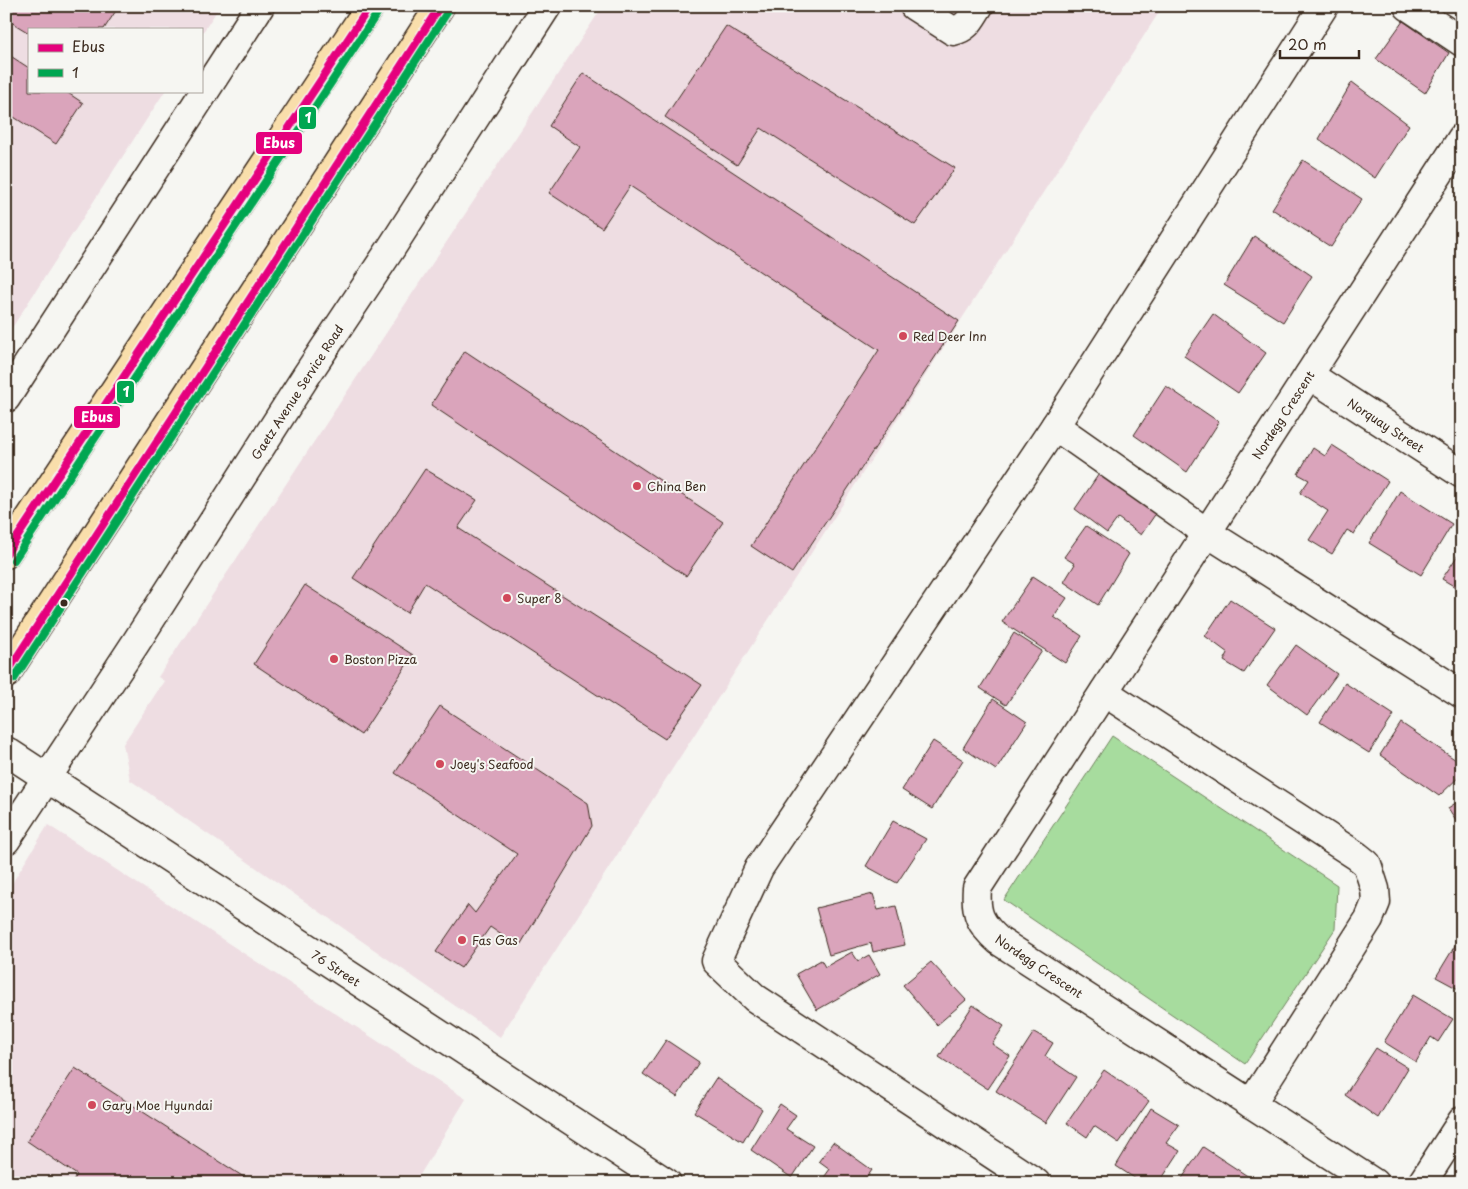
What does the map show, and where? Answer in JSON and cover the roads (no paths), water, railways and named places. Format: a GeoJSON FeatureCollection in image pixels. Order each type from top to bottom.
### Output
{"type":"FeatureCollection","features":[{"type":"Feature","properties":{"kind":"main road"},"geometry":{"type":"LineString","coordinates":[[6,554],[370,6]]}},
{"type":"Feature","properties":{"kind":"main road"},"geometry":{"type":"LineString","coordinates":[[6,674],[440,6]]}},
{"type":"Feature","properties":{"kind":"street"},"geometry":{"type":"LineString","coordinates":[[6,398],[260,6]]}},
{"type":"Feature","properties":{"kind":"street","name":"Gaetz Avenue Service Road"},"geometry":{"type":"LineString","coordinates":[[6,840],[135,644],[306,376],[385,258],[547,6]]}},
{"type":"Feature","properties":{"kind":"street"},"geometry":{"type":"LineString","coordinates":[[914,6],[953,31],[966,26],[979,6]]}},
{"type":"Feature","properties":{"kind":"street"},"geometry":{"type":"LineString","coordinates":[[1036,1183],[754,998],[716,961],[759,868],[1055,426],[1324,6]]}},
{"type":"Feature","properties":{"kind":"street"},"geometry":{"type":"LineString","coordinates":[[1408,6],[1462,42]]}},
{"type":"Feature","properties":{"kind":"street","name":"Nordegg Crescent"},"geometry":{"type":"LineString","coordinates":[[1374,1183],[999,941],[981,922],[977,911],[976,899],[979,883],[1462,138]]}},
{"type":"Feature","properties":{"kind":"street","name":"Norquay Street"},"geometry":{"type":"LineString","coordinates":[[1309,375],[1462,474]]}},
{"type":"Feature","properties":{"kind":"street"},"geometry":{"type":"LineString","coordinates":[[1055,426],[1206,532],[1462,694]]}},
{"type":"Feature","properties":{"kind":"street"},"geometry":{"type":"LineString","coordinates":[[1104,692],[1357,856],[1367,864],[1371,875],[1376,902],[1369,919],[1250,1104]]}},
{"type":"Feature","properties":{"kind":"street","name":"76 Street"},"geometry":{"type":"LineString","coordinates":[[6,751],[667,1183]]}},
{"type":"Feature","properties":{"kind":"street"},"geometry":{"type":"LineString","coordinates":[[1422,1183],[1462,1120]]}},
{"type":"Feature","properties":{"kind":"place","name":"Red Deer Inn"},"geometry":{"type":"Point","coordinates":[903,336]}},
{"type":"Feature","properties":{"kind":"place","name":"China Ben"},"geometry":{"type":"Point","coordinates":[637,486]}},
{"type":"Feature","properties":{"kind":"place","name":"Super 8"},"geometry":{"type":"Point","coordinates":[507,598]}},
{"type":"Feature","properties":{"kind":"place","name":"Boston Pizza"},"geometry":{"type":"Point","coordinates":[334,659]}},
{"type":"Feature","properties":{"kind":"place","name":"Joey's Seafood"},"geometry":{"type":"Point","coordinates":[440,764]}},
{"type":"Feature","properties":{"kind":"place","name":"Fas Gas"},"geometry":{"type":"Point","coordinates":[462,940]}},
{"type":"Feature","properties":{"kind":"place","name":"Gary Moe Hyundai"},"geometry":{"type":"Point","coordinates":[92,1105]}}]}
